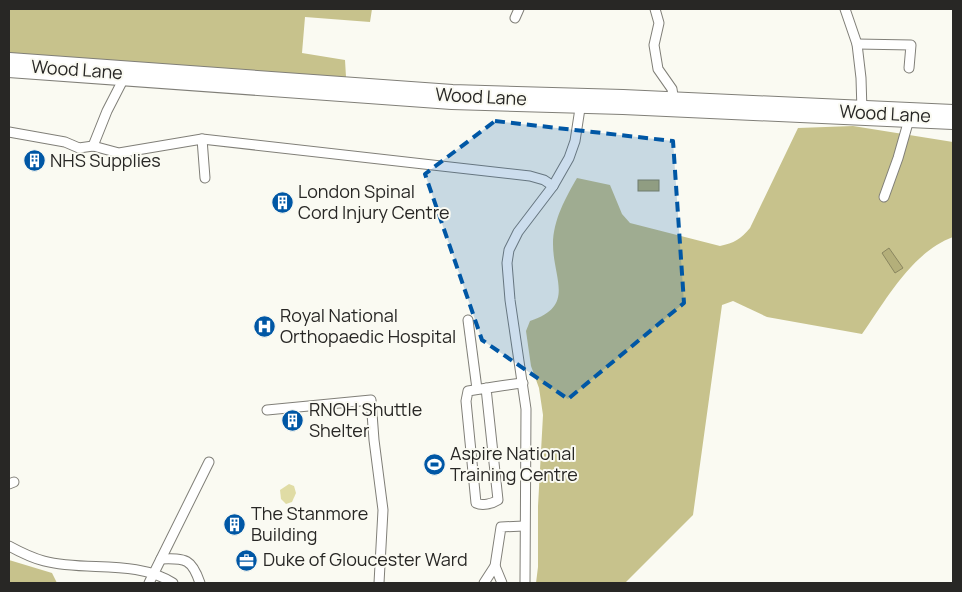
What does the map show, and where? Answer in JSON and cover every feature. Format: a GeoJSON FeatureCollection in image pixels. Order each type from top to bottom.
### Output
{"type":"FeatureCollection","features":[{"type":"Feature","properties":{"kind":"street","name":"Wood Lane"},"geometry":{"type":"LineString","coordinates":[[9,65],[452,97],[953,117]]}},
{"type":"Feature","properties":{"kind":"lane"},"geometry":{"type":"LineString","coordinates":[[655,9],[659,30],[654,45],[658,68],[672,89],[674,105]]}},
{"type":"Feature","properties":{"kind":"lane"},"geometry":{"type":"LineString","coordinates":[[845,9],[857,44],[862,82],[862,112]]}},
{"type":"Feature","properties":{"kind":"lane"},"geometry":{"type":"LineString","coordinates":[[857,44],[911,45],[909,68]]}},
{"type":"Feature","properties":{"kind":"lane"},"geometry":{"type":"LineString","coordinates":[[93,146],[107,111],[126,74]]}},
{"type":"Feature","properties":{"kind":"lane"},"geometry":{"type":"LineString","coordinates":[[525,583],[526,448],[523,383],[508,281],[509,250],[513,239],[524,222],[553,186],[569,158],[575,141],[581,102]]}},
{"type":"Feature","properties":{"kind":"lane"},"geometry":{"type":"LineString","coordinates":[[884,197],[898,158],[910,115]]}},
{"type":"Feature","properties":{"kind":"lane"},"geometry":{"type":"LineString","coordinates":[[9,132],[65,142],[79,148],[93,146],[119,153],[202,139],[530,176],[544,180],[553,186]]}},
{"type":"Feature","properties":{"kind":"lane"},"geometry":{"type":"LineString","coordinates":[[202,139],[205,178]]}},
{"type":"Feature","properties":{"kind":"lane"},"geometry":{"type":"LineString","coordinates":[[468,320],[477,389],[498,500],[493,503],[479,504],[476,502],[466,401],[477,389],[523,383]]}},
{"type":"Feature","properties":{"kind":"lane"},"geometry":{"type":"LineString","coordinates":[[267,410],[371,400],[382,510],[379,583]]}},
{"type":"Feature","properties":{"kind":"lane"},"geometry":{"type":"LineString","coordinates":[[149,583],[210,462]]}},
{"type":"Feature","properties":{"kind":"lane"},"geometry":{"type":"LineString","coordinates":[[502,583],[496,566],[500,527],[524,526]]}},
{"type":"Feature","properties":{"kind":"lane"},"geometry":{"type":"LineString","coordinates":[[9,546],[45,562],[138,569],[173,583]]}},
{"type":"Feature","properties":{"kind":"lane"},"geometry":{"type":"LineString","coordinates":[[161,559],[175,558],[190,562],[196,571],[200,583]]}},
{"type":"Feature","properties":{"kind":"lane"},"geometry":{"type":"LineString","coordinates":[[484,583],[496,566]]}},
{"type":"Feature","properties":{"kind":"highlighted area"},"geometry":{"type":"Polygon","coordinates":[[[495,121],[673,141],[684,303],[568,399],[482,340],[425,174],[495,121]]]}},
{"type":"Feature","properties":{"kind":"shaded area"},"geometry":{"type":"Polygon","coordinates":[[[9,9],[372,9],[370,22],[305,17],[302,53],[345,60],[346,77],[9,55],[9,9]]]}},
{"type":"Feature","properties":{"kind":"shaded area"},"geometry":{"type":"Polygon","coordinates":[[[853,126],[953,142],[953,237],[938,244],[913,265],[901,278],[862,334],[767,317],[733,301],[722,305],[693,515],[625,583],[536,583],[543,415],[539,388],[531,366],[526,331],[530,321],[544,315],[553,308],[557,299],[559,290],[553,244],[555,226],[561,209],[577,178],[610,185],[622,214],[630,223],[720,246],[737,240],[750,228],[798,128],[853,126]]]}},
{"type":"Feature","properties":{"kind":"shaded area"},"geometry":{"type":"Polygon","coordinates":[[[638,180],[659,180],[659,191],[638,191],[638,180]]]}},
{"type":"Feature","properties":{"kind":"shaded area"},"geometry":{"type":"Polygon","coordinates":[[[889,248],[903,268],[895,273],[882,253],[889,248]]]}},
{"type":"Feature","properties":{"kind":"shaded area"},"geometry":{"type":"Polygon","coordinates":[[[289,484],[294,486],[296,493],[292,502],[286,504],[281,499],[280,490],[289,484]]]}},
{"type":"Feature","properties":{"kind":"shaded area"},"geometry":{"type":"Polygon","coordinates":[[[9,560],[52,573],[57,583],[9,583],[9,560]]]}},
{"type":"Feature","properties":{"kind":"place","name":"NHS Supplies"},"geometry":{"type":"Point","coordinates":[34,161]}},
{"type":"Feature","properties":{"kind":"place","name":"London Spinal Cord Injury Centre"},"geometry":{"type":"Point","coordinates":[282,202]}},
{"type":"Feature","properties":{"kind":"place","name":"Royal National Orthopaedic Hospital"},"geometry":{"type":"Point","coordinates":[264,326]}},
{"type":"Feature","properties":{"kind":"place","name":"RNOH Shuttle Shelter"},"geometry":{"type":"Point","coordinates":[293,420]}},
{"type":"Feature","properties":{"kind":"place","name":"Aspire National Training Centre"},"geometry":{"type":"Point","coordinates":[434,464]}},
{"type":"Feature","properties":{"kind":"place","name":"The Stanmore Building"},"geometry":{"type":"Point","coordinates":[235,524]}},
{"type":"Feature","properties":{"kind":"place","name":"Duke of Gloucester Ward"},"geometry":{"type":"Point","coordinates":[247,560]}}]}
